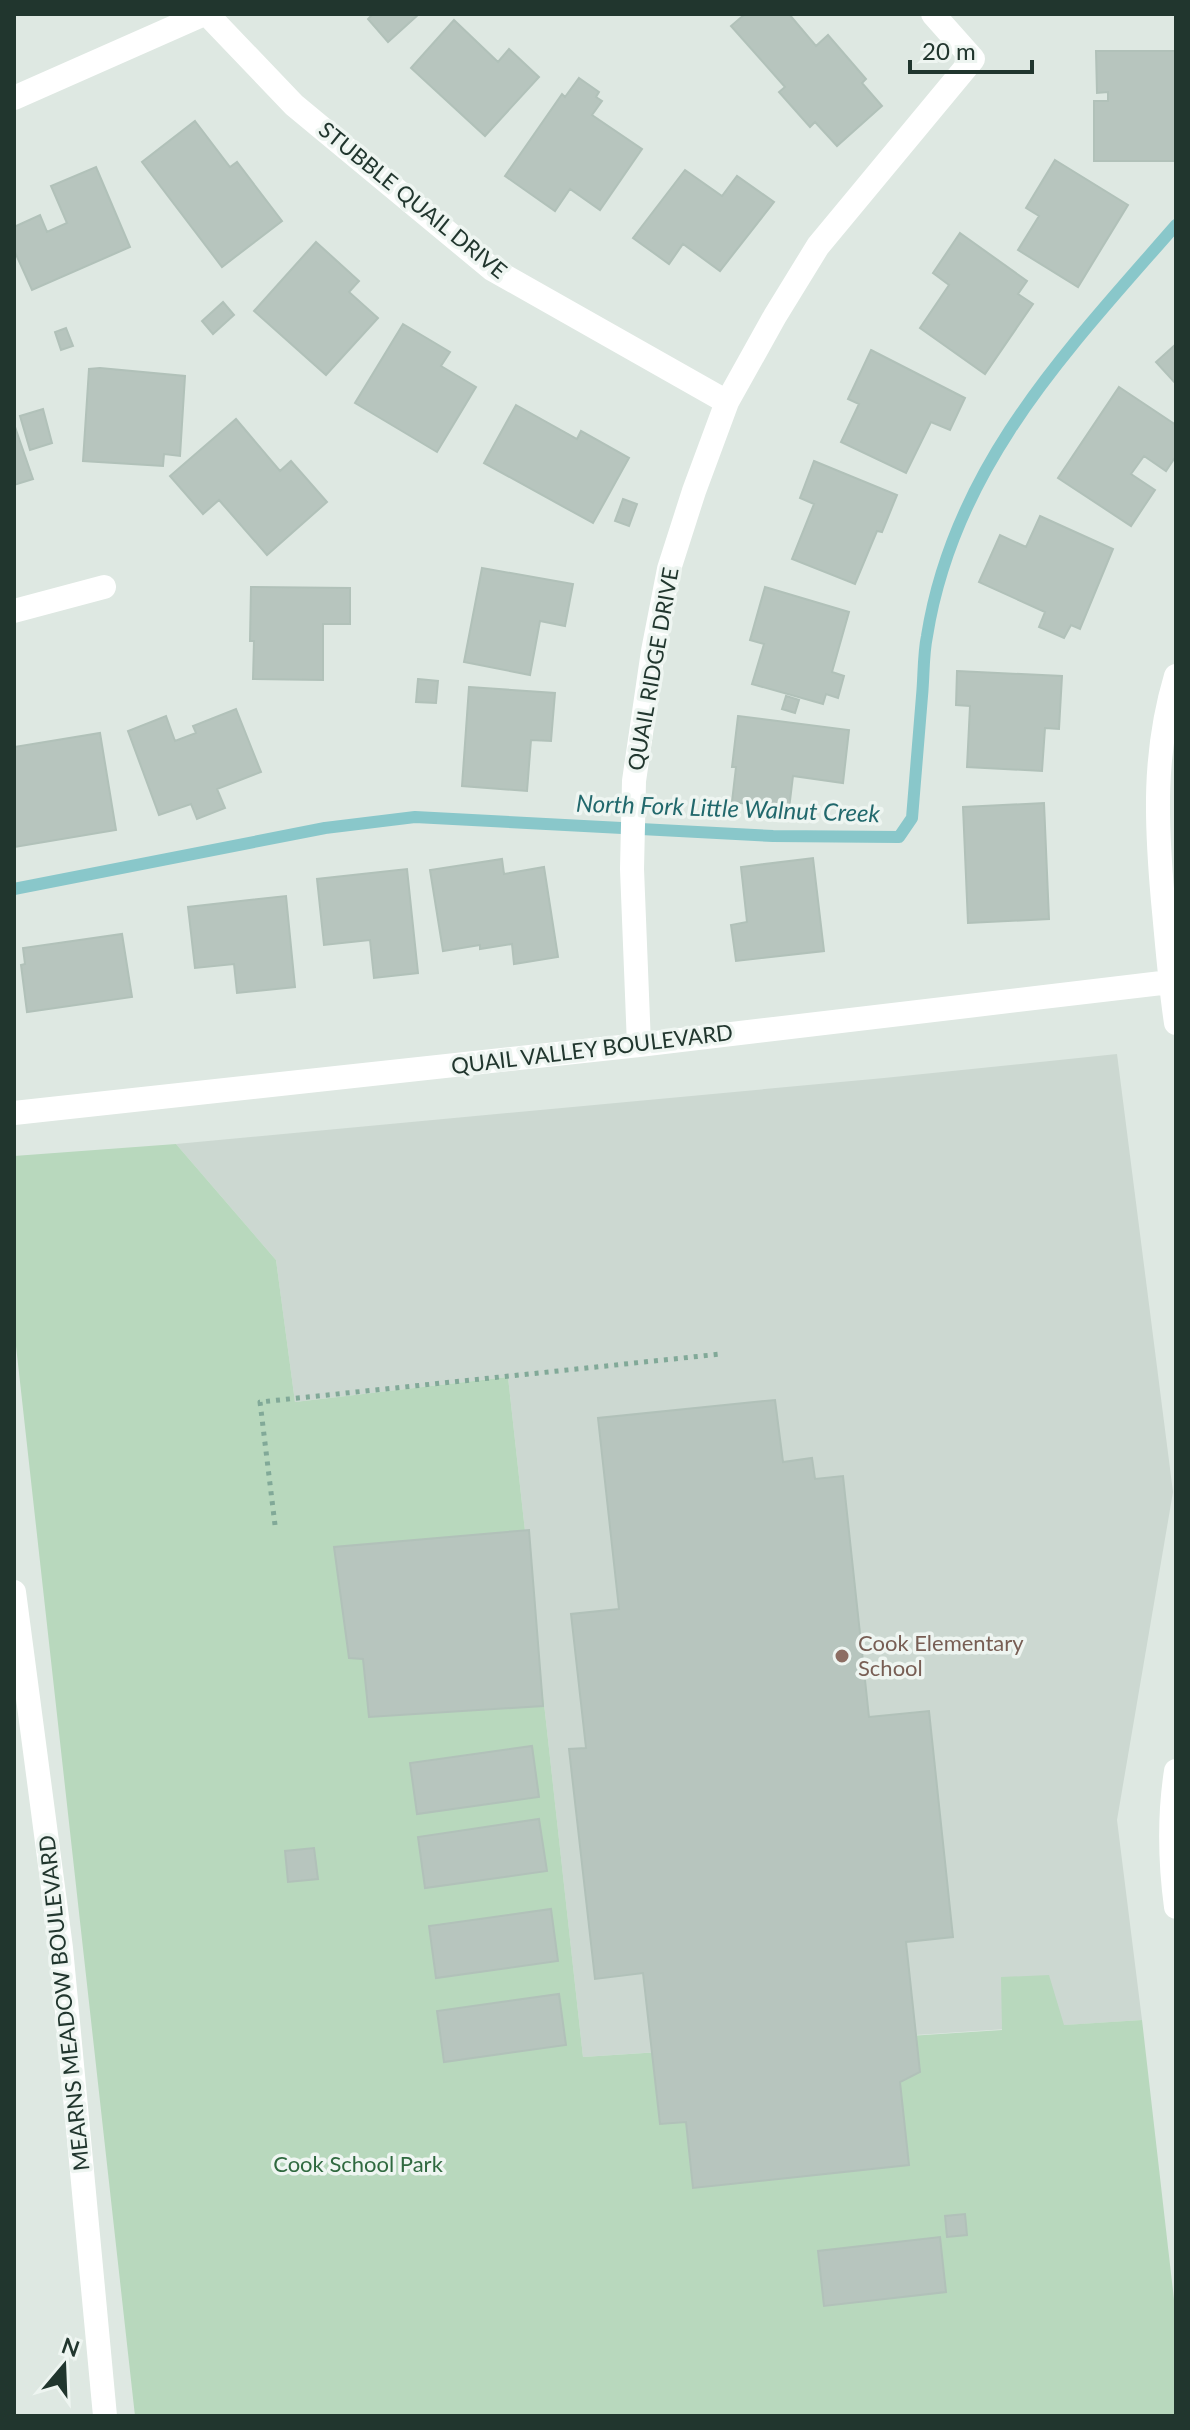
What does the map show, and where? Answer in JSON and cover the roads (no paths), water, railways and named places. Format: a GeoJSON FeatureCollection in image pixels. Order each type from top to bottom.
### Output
{"type":"FeatureCollection","features":[{"type":"Feature","properties":{"kind":"street","name":"STUBBLE QUAIL DRIVE"},"geometry":{"type":"LineString","coordinates":[[14,98],[205,14],[294,105],[492,269],[727,402]]}},
{"type":"Feature","properties":{"kind":"street","name":"QUAIL RIDGE DRIVE"},"geometry":{"type":"LineString","coordinates":[[639,1045],[632,869],[633,809],[643,716],[669,569],[727,402],[775,316],[818,246],[973,59],[933,14]]}},
{"type":"Feature","properties":{"kind":"street"},"geometry":{"type":"LineString","coordinates":[[14,611],[104,587]]}},
{"type":"Feature","properties":{"kind":"street"},"geometry":{"type":"LineString","coordinates":[[1176,676],[1165,712],[1158,764],[1156,820],[1176,1023]]}},
{"type":"Feature","properties":{"kind":"street","name":"QUAIL VALLEY BOULEVARD"},"geometry":{"type":"LineString","coordinates":[[14,1113],[639,1045],[1170,982]]}},
{"type":"Feature","properties":{"kind":"street","name":"MEARNS MEADOW BOULEVARD"},"geometry":{"type":"LineString","coordinates":[[14,1592],[61,1948],[105,2416]]}},
{"type":"Feature","properties":{"kind":"street"},"geometry":{"type":"LineString","coordinates":[[1176,1771],[1171,1804],[1176,1907]]}},
{"type":"Feature","properties":{"kind":"waterway","name":"North Fork Little Walnut Creek"},"geometry":{"type":"LineString","coordinates":[[14,889],[325,828],[415,817],[773,836],[899,837],[912,818],[927,636],[941,575],[962,518],[989,464],[1021,413],[1095,318],[1176,225]]}},
{"type":"Feature","properties":{"kind":"place","name":"Cook Elementary School"},"geometry":{"type":"Point","coordinates":[842,1656]}},
{"type":"Feature","properties":{"kind":"park label","name":"Cook School Park"},"geometry":{"type":"Point","coordinates":[358,2164]}}]}
